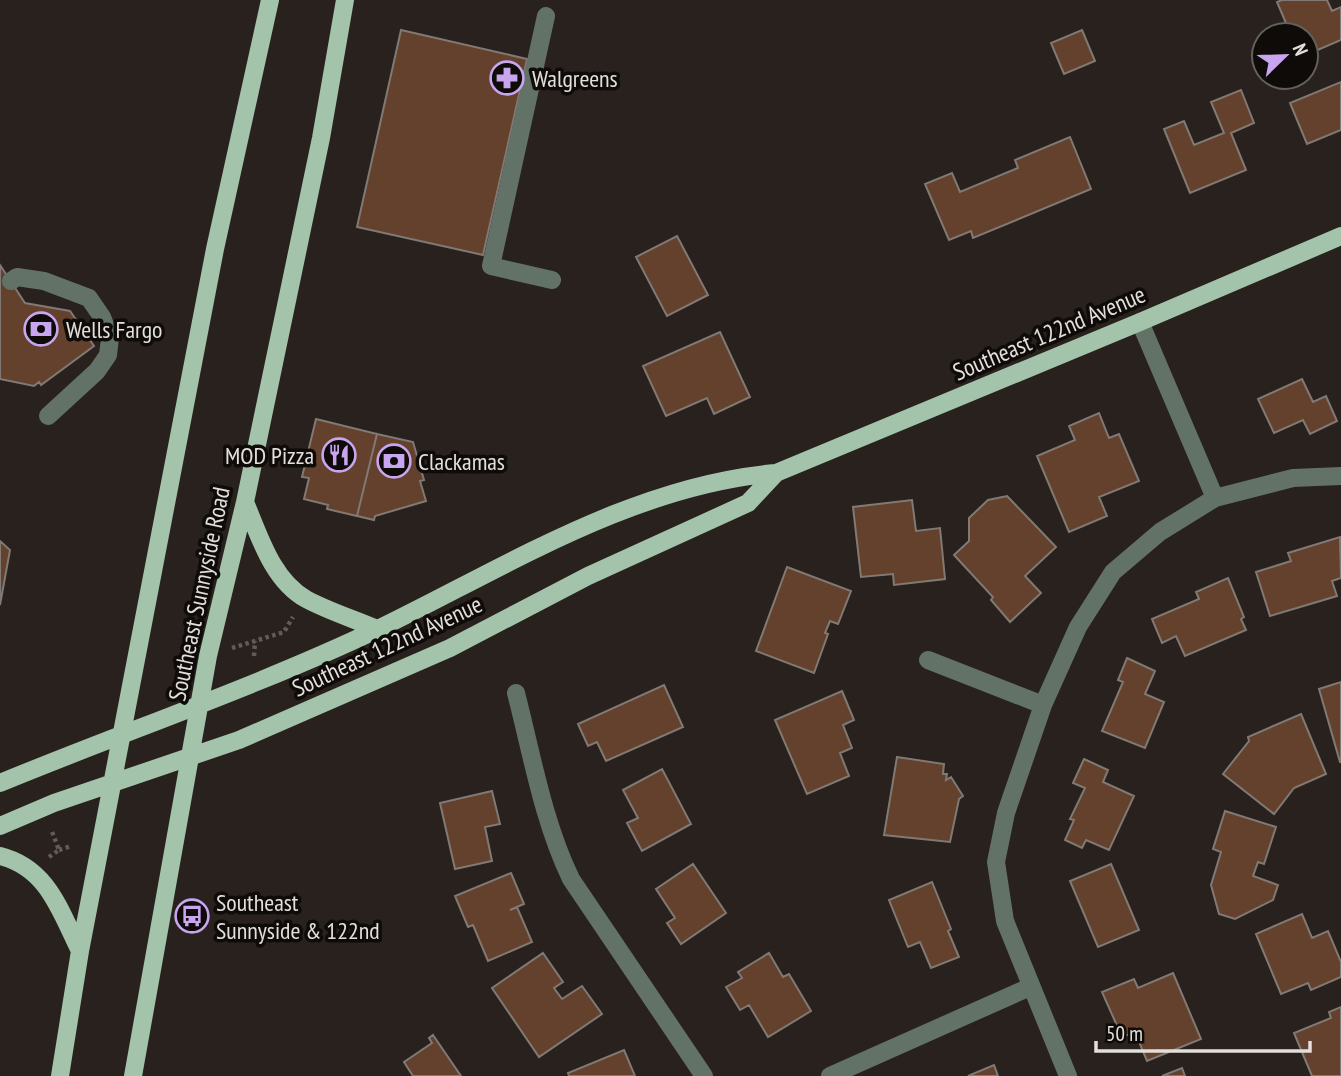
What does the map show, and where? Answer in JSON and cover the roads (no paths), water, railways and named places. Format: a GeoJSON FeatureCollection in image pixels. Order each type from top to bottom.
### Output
{"type":"FeatureCollection","features":[{"type":"Feature","properties":{"kind":"main road","name":"Southeast Sunnyside Road"},"geometry":{"type":"LineString","coordinates":[[60,1076],[80,951],[215,249],[270,0]]}},
{"type":"Feature","properties":{"kind":"main road","name":"Southeast Sunnyside Road"},"geometry":{"type":"LineString","coordinates":[[134,1076],[208,656],[245,502],[321,138],[345,0]]}},
{"type":"Feature","properties":{"kind":"main road","name":"Southeast 122nd Avenue"},"geometry":{"type":"LineString","coordinates":[[0,783],[200,704],[377,629],[533,550],[623,510],[737,476],[776,473],[1341,236]]}},
{"type":"Feature","properties":{"kind":"main road","name":"Southeast 122nd Avenue"},"geometry":{"type":"LineString","coordinates":[[0,826],[54,803],[239,740],[450,648],[589,576],[748,503],[776,473]]}},
{"type":"Feature","properties":{"kind":"main road"},"geometry":{"type":"LineString","coordinates":[[245,502],[269,557],[290,586],[304,598],[377,629]]}},
{"type":"Feature","properties":{"kind":"main road"},"geometry":{"type":"LineString","coordinates":[[0,856],[36,873],[52,892],[80,951]]}},
{"type":"Feature","properties":{"kind":"street"},"geometry":{"type":"LineString","coordinates":[[546,16],[491,266],[552,280]]}},
{"type":"Feature","properties":{"kind":"street"},"geometry":{"type":"LineString","coordinates":[[11,281],[17,277],[44,281],[89,298],[102,317],[110,338],[108,355],[97,371],[48,416]]}},
{"type":"Feature","properties":{"kind":"street"},"geometry":{"type":"LineString","coordinates":[[1140,322],[1215,498]]}},
{"type":"Feature","properties":{"kind":"street"},"geometry":{"type":"LineString","coordinates":[[1068,1076],[1005,921],[996,862],[1006,813],[1043,705],[1078,627],[1113,572],[1160,532],[1215,498],[1293,478],[1341,476]]}},
{"type":"Feature","properties":{"kind":"street"},"geometry":{"type":"LineString","coordinates":[[928,660],[1043,705]]}},
{"type":"Feature","properties":{"kind":"street"},"geometry":{"type":"LineString","coordinates":[[516,693],[550,827],[571,879],[704,1076]]}},
{"type":"Feature","properties":{"kind":"street"},"geometry":{"type":"LineString","coordinates":[[830,1076],[1030,987]]}},
{"type":"Feature","properties":{"kind":"place","name":"Walgreens"},"geometry":{"type":"Point","coordinates":[507,78]}},
{"type":"Feature","properties":{"kind":"place","name":"Wells Fargo"},"geometry":{"type":"Point","coordinates":[41,329]}},
{"type":"Feature","properties":{"kind":"place","name":"MOD Pizza"},"geometry":{"type":"Point","coordinates":[339,455]}},
{"type":"Feature","properties":{"kind":"place","name":"Clackamas"},"geometry":{"type":"Point","coordinates":[394,461]}},
{"type":"Feature","properties":{"kind":"place","name":"Southeast Sunnyside & 122nd"},"geometry":{"type":"Point","coordinates":[192,916]}}]}
